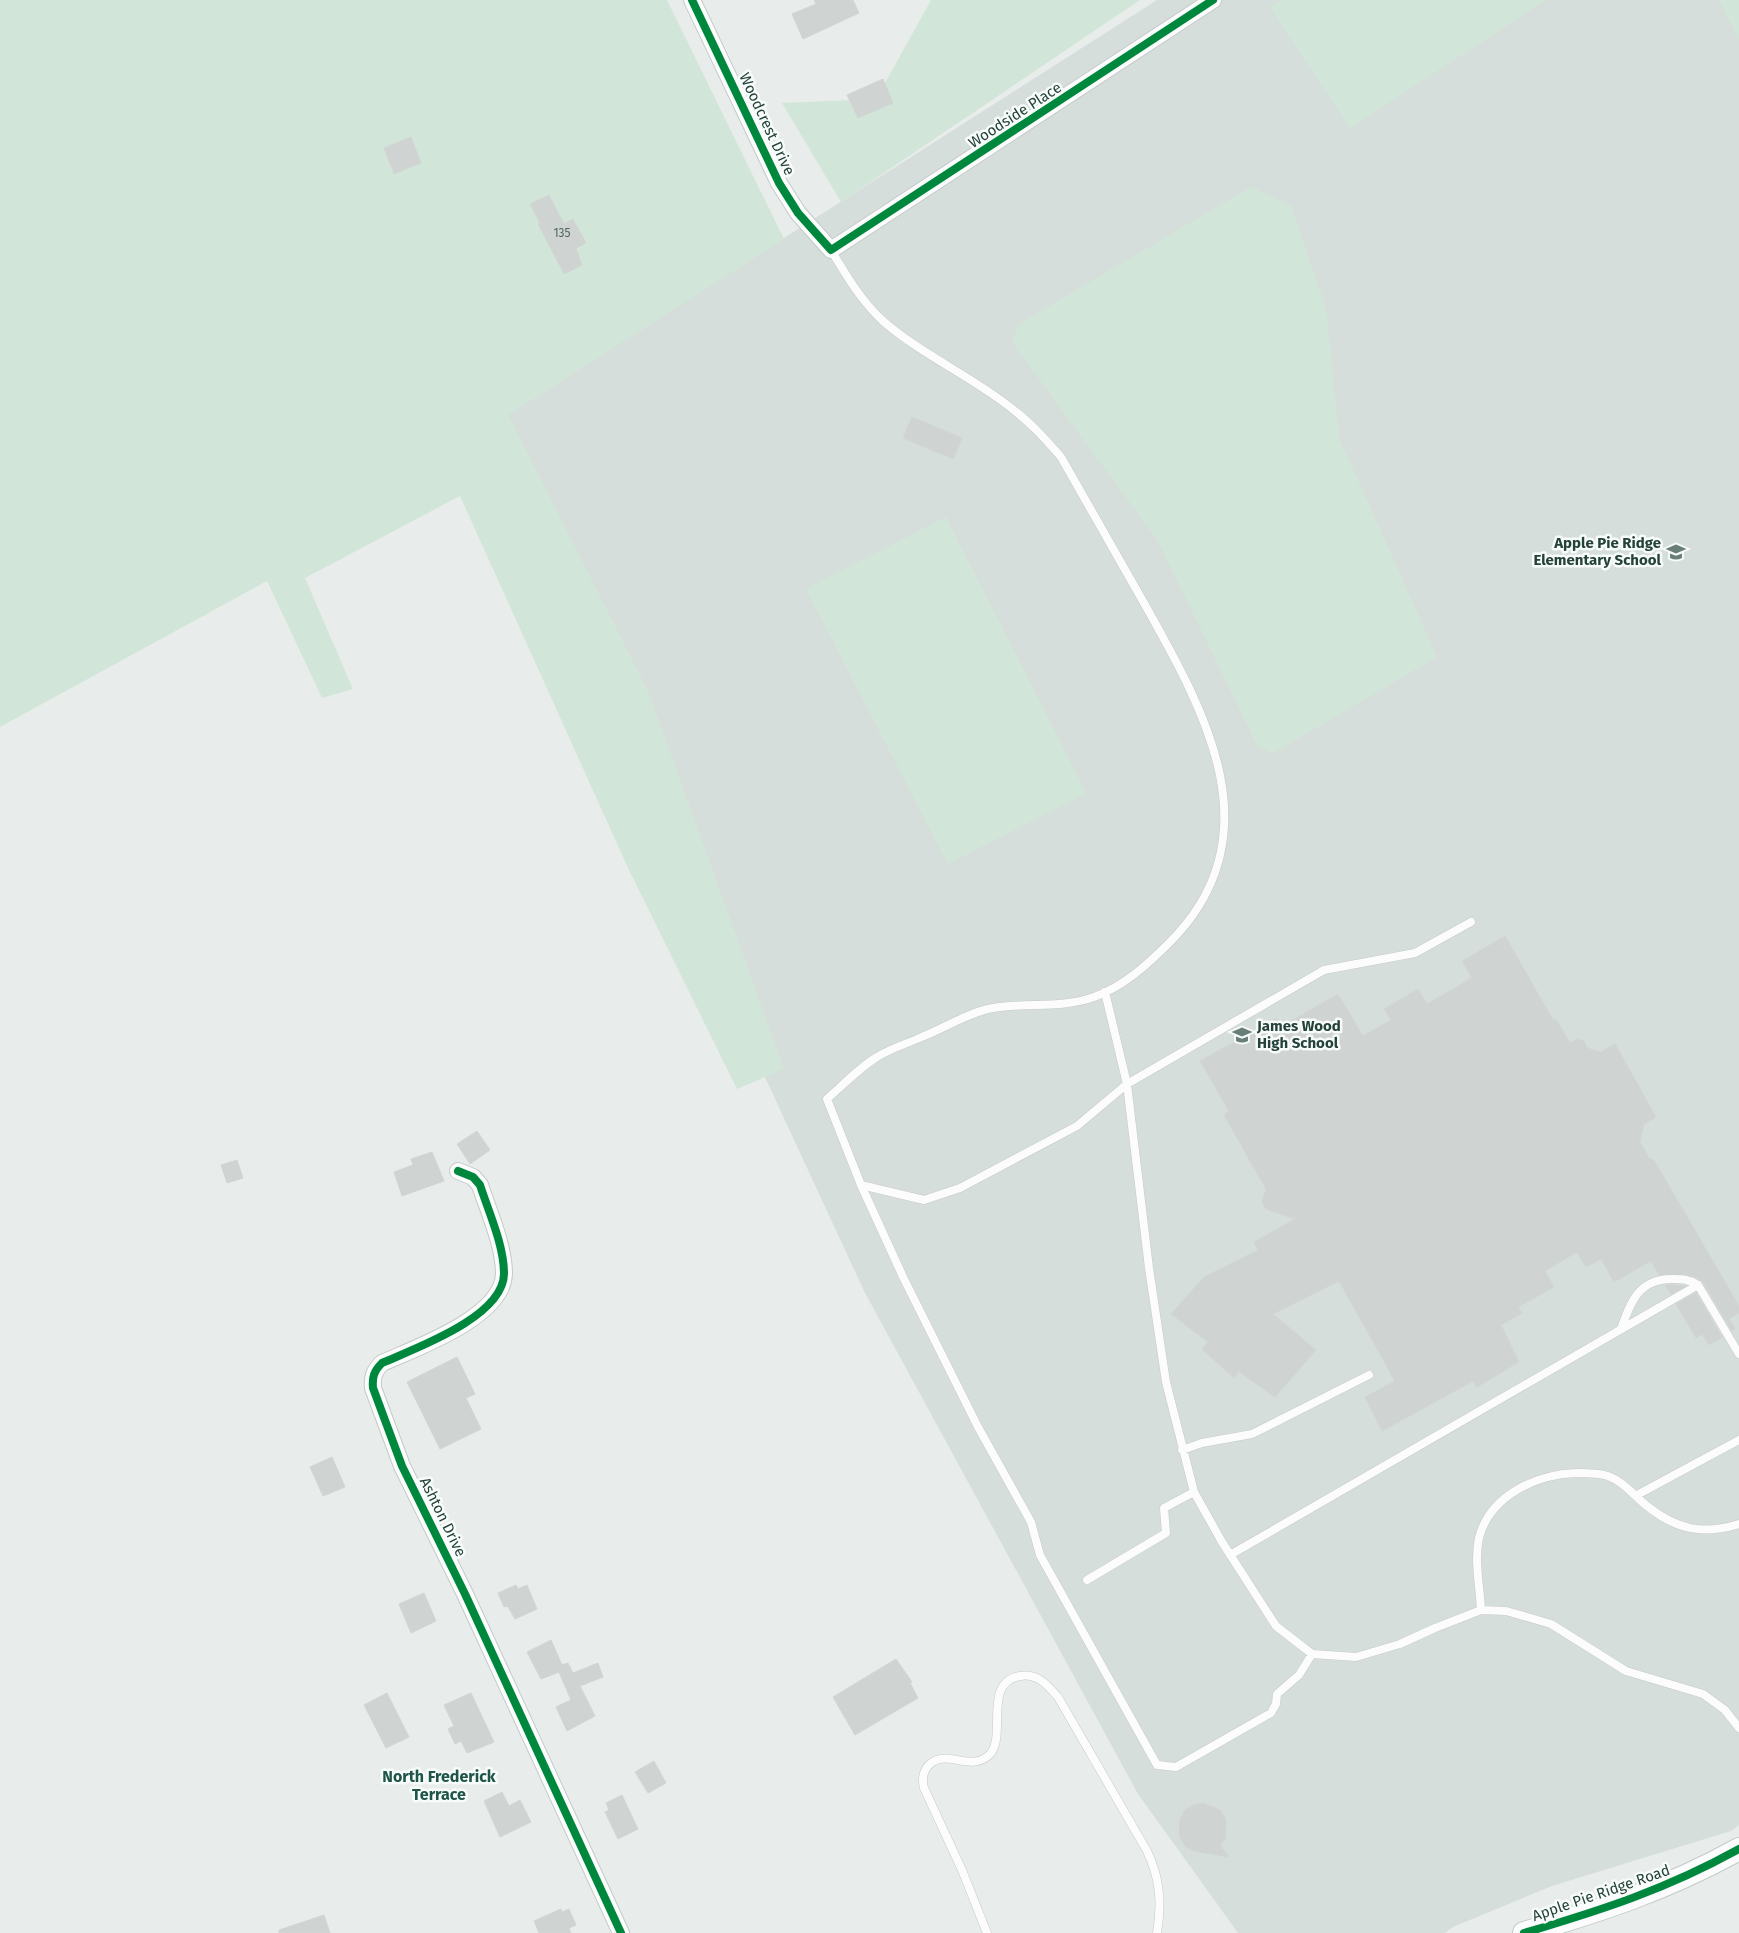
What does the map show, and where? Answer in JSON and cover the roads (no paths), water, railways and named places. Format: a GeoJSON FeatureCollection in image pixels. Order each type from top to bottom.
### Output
{"type":"FeatureCollection","features":[{"type":"Feature","properties":{"kind":"street","name":"Woodcrest Drive"},"geometry":{"type":"LineString","coordinates":[[692,0],[779,183],[798,212],[830,250]]}},
{"type":"Feature","properties":{"kind":"street","name":"Woodside Place"},"geometry":{"type":"LineString","coordinates":[[830,250],[1213,0]]}},
{"type":"Feature","properties":{"kind":"street","name":"Ashton Drive"},"geometry":{"type":"LineString","coordinates":[[458,1171],[473,1177],[480,1185],[503,1258],[504,1276],[500,1290],[490,1304],[467,1321],[430,1342],[382,1363],[376,1369],[372,1378],[373,1388],[402,1466],[465,1594],[621,1933]]}},
{"type":"Feature","properties":{"kind":"street","name":"Apple Pie Ridge Road"},"geometry":{"type":"LineString","coordinates":[[1524,1933],[1649,1894],[1698,1872],[1739,1849]]}},
{"type":"Feature","properties":{"kind":"lane"},"geometry":{"type":"LineString","coordinates":[[830,250],[862,298],[882,320],[904,338],[1014,410],[1039,432],[1061,456],[1188,682],[1205,722],[1216,755],[1223,795],[1223,840],[1216,869],[1205,896],[1178,934],[1149,963],[1106,992],[1078,1002],[1054,1006],[990,1008],[877,1056],[827,1099],[861,1185],[924,1320],[1030,1522],[1040,1556],[1158,1766],[1176,1767],[1271,1713],[1276,1704],[1277,1694],[1299,1676],[1312,1654]]}},
{"type":"Feature","properties":{"kind":"lane"},"geometry":{"type":"LineString","coordinates":[[861,1185],[924,1200],[960,1188],[1077,1126],[1126,1084],[1324,970],[1415,953],[1471,922]]}},
{"type":"Feature","properties":{"kind":"lane"},"geometry":{"type":"LineString","coordinates":[[1106,992],[1126,1084],[1160,1345],[1166,1382],[1182,1450],[1194,1492],[1230,1555],[1276,1626],[1312,1654],[1356,1657],[1400,1644],[1481,1610],[1506,1611],[1551,1624],[1626,1671],[1704,1694],[1725,1710],[1739,1728]]}},
{"type":"Feature","properties":{"kind":"lane"},"geometry":{"type":"LineString","coordinates":[[1621,1329],[1630,1304],[1650,1283],[1659,1279],[1689,1279],[1698,1285],[1739,1354]]}},
{"type":"Feature","properties":{"kind":"lane"},"geometry":{"type":"LineString","coordinates":[[1230,1555],[1698,1285]]}},
{"type":"Feature","properties":{"kind":"lane"},"geometry":{"type":"LineString","coordinates":[[1182,1450],[1202,1443],[1252,1434],[1369,1375]]}},
{"type":"Feature","properties":{"kind":"lane"},"geometry":{"type":"LineString","coordinates":[[1637,1496],[1739,1440]]}},
{"type":"Feature","properties":{"kind":"lane"},"geometry":{"type":"LineString","coordinates":[[1481,1610],[1477,1554],[1480,1537],[1490,1514],[1508,1496],[1532,1481],[1559,1474],[1585,1473],[1606,1475],[1623,1484],[1645,1505],[1683,1526],[1703,1531],[1739,1524]]}},
{"type":"Feature","properties":{"kind":"lane"},"geometry":{"type":"LineString","coordinates":[[1087,1580],[1166,1533],[1164,1508],[1194,1492]]}},
{"type":"Feature","properties":{"kind":"lane"},"geometry":{"type":"LineString","coordinates":[[987,1933],[962,1870],[922,1780],[924,1770],[932,1761],[949,1757],[968,1763],[980,1760],[990,1754],[996,1745],[998,1734],[996,1708],[1000,1694],[1007,1684],[1016,1677],[1027,1675],[1036,1677],[1058,1697],[1147,1851],[1160,1889],[1161,1911],[1157,1933]]}},
{"type":"Feature","properties":{"kind":"place","name":"Apple Pie Ridge Elementary School"},"geometry":{"type":"Point","coordinates":[1676,552]}},
{"type":"Feature","properties":{"kind":"place","name":"James Wood High School"},"geometry":{"type":"Point","coordinates":[1242,1035]}},
{"type":"Feature","properties":{"kind":"district","name":"North Frederick Terrace"},"geometry":{"type":"Point","coordinates":[439,1785]}}]}
